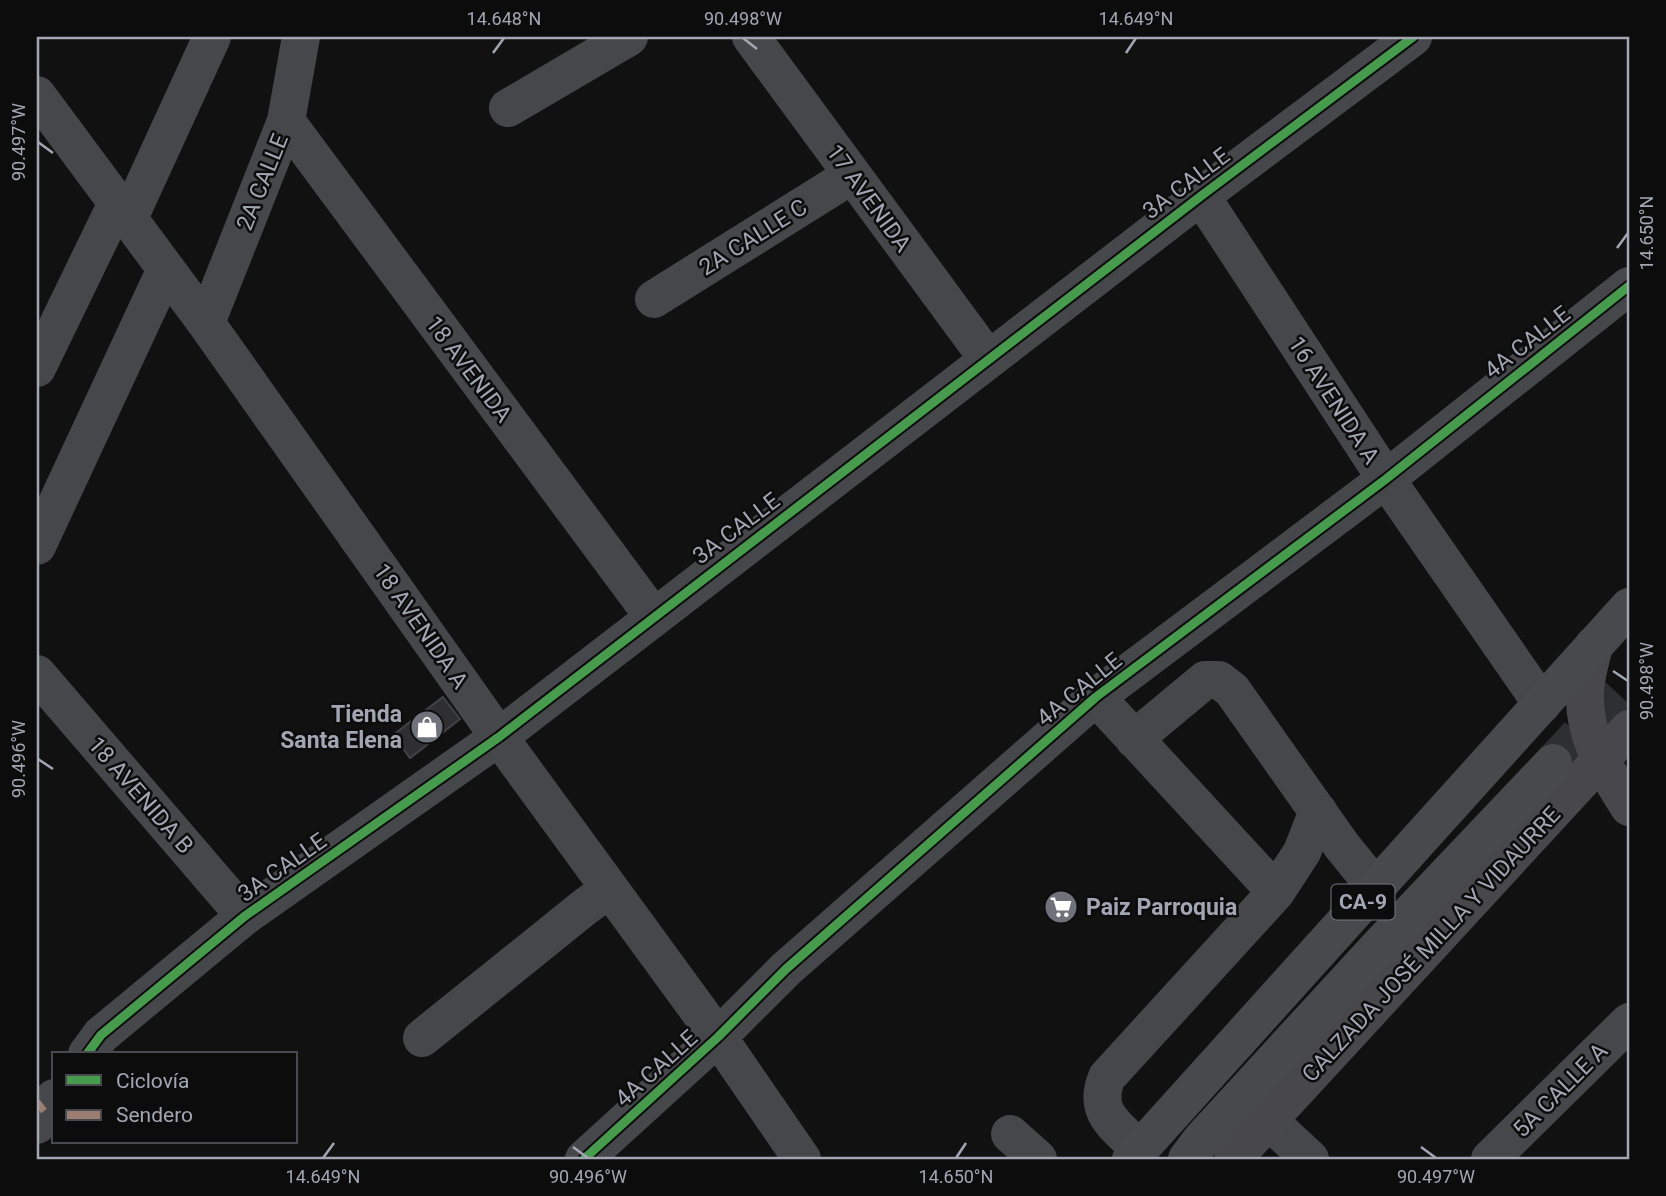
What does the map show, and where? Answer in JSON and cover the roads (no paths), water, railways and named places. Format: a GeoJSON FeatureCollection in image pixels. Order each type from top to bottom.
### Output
{"type":"FeatureCollection","features":[{"type":"Feature","properties":{"kind":"highway","name":"CA-9"},"geometry":{"type":"LineString","coordinates":[[1135,1154],[1629,607]]}},
{"type":"Feature","properties":{"kind":"highway","name":"CALZADA JOSÉ MILLA Y VIDAURRE"},"geometry":{"type":"LineString","coordinates":[[1187,1159],[1202,1139],[1382,943],[1553,763]]}},
{"type":"Feature","properties":{"kind":"main road"},"geometry":{"type":"LineString","coordinates":[[1594,645],[1584,691],[1588,732],[1600,761],[1629,807]]}},
{"type":"Feature","properties":{"kind":"main road","name":"CALZADA JOSÉ MILLA Y VIDAURRE"},"geometry":{"type":"LineString","coordinates":[[1233,1159],[1629,729]]}},
{"type":"Feature","properties":{"kind":"street"},"geometry":{"type":"LineString","coordinates":[[37,368],[122,212],[212,37]]}},
{"type":"Feature","properties":{"kind":"street","name":"2A CALLE"},"geometry":{"type":"LineString","coordinates":[[206,323],[286,121],[301,37]]}},
{"type":"Feature","properties":{"kind":"street"},"geometry":{"type":"LineString","coordinates":[[508,107],[629,37]]}},
{"type":"Feature","properties":{"kind":"street","name":"17 AVENIDA"},"geometry":{"type":"LineString","coordinates":[[751,37],[988,359]]}},
{"type":"Feature","properties":{"kind":"street","name":"3A CALLE"},"geometry":{"type":"LineString","coordinates":[[89,1052],[102,1035],[246,916],[499,737],[1200,196],[1413,37]]}},
{"type":"Feature","properties":{"kind":"street","name":"18 AVENIDA A"},"geometry":{"type":"LineString","coordinates":[[37,95],[206,323],[499,737],[718,1037],[802,1159]]}},
{"type":"Feature","properties":{"kind":"street","name":"18 AVENIDA"},"geometry":{"type":"LineString","coordinates":[[286,121],[653,616]]}},
{"type":"Feature","properties":{"kind":"street","name":"2A CALLE C"},"geometry":{"type":"LineString","coordinates":[[654,299],[852,175]]}},
{"type":"Feature","properties":{"kind":"street","name":"16 AVENIDA A"},"geometry":{"type":"LineString","coordinates":[[1200,196],[1386,479],[1542,705]]}},
{"type":"Feature","properties":{"kind":"street"},"geometry":{"type":"LineString","coordinates":[[37,546],[166,269]]}},
{"type":"Feature","properties":{"kind":"street","name":"4A CALLE"},"geometry":{"type":"LineString","coordinates":[[583,1159],[718,1037],[786,969],[1096,697],[1386,479],[1629,286]]}},
{"type":"Feature","properties":{"kind":"street","name":"18 AVENIDA B"},"geometry":{"type":"LineString","coordinates":[[37,674],[246,916]]}},
{"type":"Feature","properties":{"kind":"street"},"geometry":{"type":"LineString","coordinates":[[1133,739],[1205,680],[1219,680],[1232,690],[1376,888]]}},
{"type":"Feature","properties":{"kind":"street"},"geometry":{"type":"LineString","coordinates":[[1096,697],[1276,892]]}},
{"type":"Feature","properties":{"kind":"street"},"geometry":{"type":"LineString","coordinates":[[1135,1154],[1102,1108],[1101,1092],[1107,1077],[1276,892],[1302,852],[1318,811]]}},
{"type":"Feature","properties":{"kind":"street"},"geometry":{"type":"LineString","coordinates":[[422,1038],[610,889]]}},
{"type":"Feature","properties":{"kind":"street","name":"5A CALLE A"},"geometry":{"type":"LineString","coordinates":[[1490,1159],[1629,1022]]}},
{"type":"Feature","properties":{"kind":"street"},"geometry":{"type":"LineString","coordinates":[[1268,1120],[1310,1159]]}},
{"type":"Feature","properties":{"kind":"tunnel"},"geometry":{"type":"LineString","coordinates":[[1553,763],[1629,681]]}},
{"type":"Feature","properties":{"kind":"place","name":"Tienda Santa Elena"},"geometry":{"type":"Point","coordinates":[427,727]}},
{"type":"Feature","properties":{"kind":"place","name":"Paiz Parroquia"},"geometry":{"type":"Point","coordinates":[1061,907]}}]}
